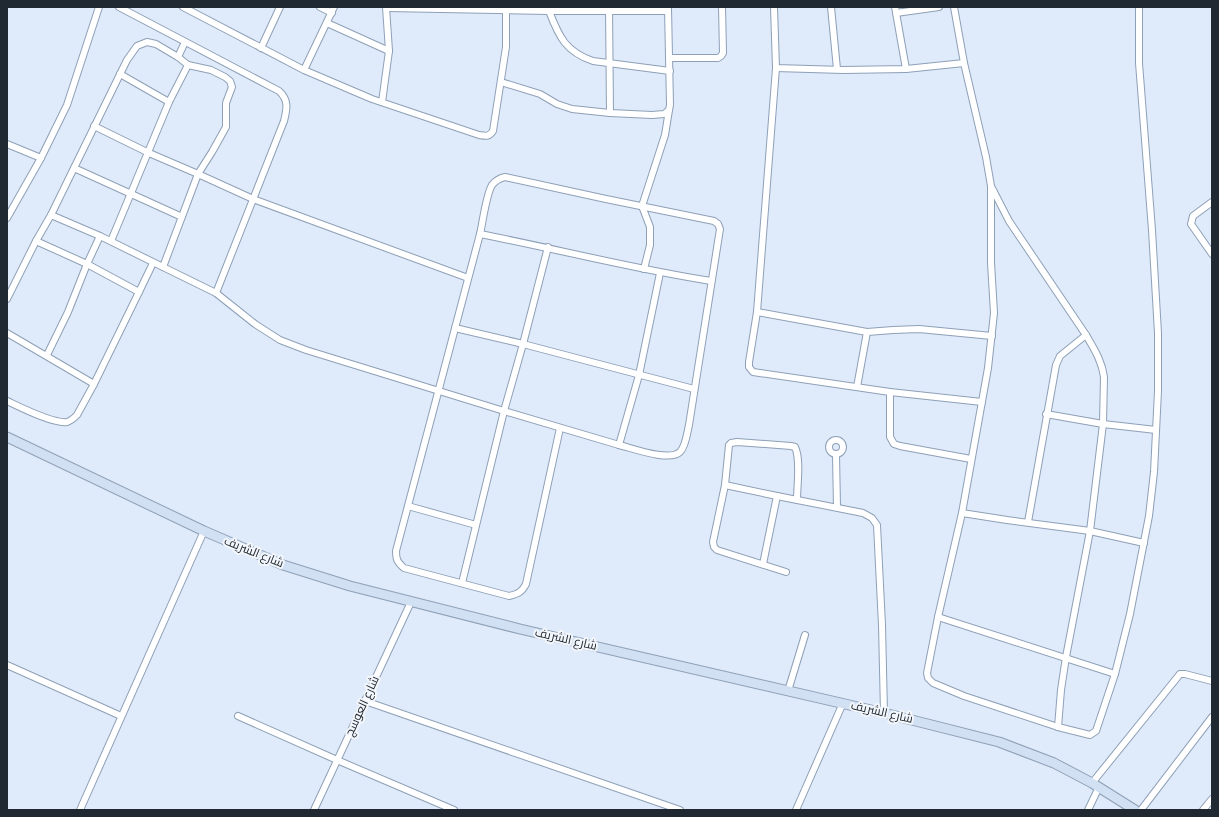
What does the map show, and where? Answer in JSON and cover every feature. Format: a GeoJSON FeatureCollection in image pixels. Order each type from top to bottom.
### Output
{"type":"FeatureCollection","features":[{"type":"Feature","properties":{"kind":"main road","name":"شارع الشريف"},"geometry":{"type":"LineString","coordinates":[[7,437],[204,531],[283,565],[350,586],[520,629],[843,703],[999,742],[1054,764],[1096,785],[1135,810]]}},
{"type":"Feature","properties":{"kind":"street"},"geometry":{"type":"LineString","coordinates":[[7,218],[41,158],[67,105],[99,7]]}},
{"type":"Feature","properties":{"kind":"street"},"geometry":{"type":"LineString","coordinates":[[119,7],[279,91],[284,95],[286,100],[287,109],[284,121],[216,293]]}},
{"type":"Feature","properties":{"kind":"street"},"geometry":{"type":"LineString","coordinates":[[182,7],[304,70],[382,102],[479,135],[488,136],[493,130],[506,47],[506,8]]}},
{"type":"Feature","properties":{"kind":"street"},"geometry":{"type":"LineString","coordinates":[[261,48],[280,7]]}},
{"type":"Feature","properties":{"kind":"street"},"geometry":{"type":"LineString","coordinates":[[304,70],[333,10],[320,7]]}},
{"type":"Feature","properties":{"kind":"street"},"geometry":{"type":"LineString","coordinates":[[382,102],[389,51],[387,7],[506,8],[549,12],[609,9],[668,9],[670,105],[665,135],[642,206],[650,227],[650,245],[644,269]]}},
{"type":"Feature","properties":{"kind":"street"},"geometry":{"type":"LineString","coordinates":[[670,58],[718,58],[721,56],[723,53],[722,7]]}},
{"type":"Feature","properties":{"kind":"street"},"geometry":{"type":"LineString","coordinates":[[774,7],[776,68],[757,312],[749,367],[753,372],[890,392],[982,402]]}},
{"type":"Feature","properties":{"kind":"street"},"geometry":{"type":"LineString","coordinates":[[831,7],[836,69]]}},
{"type":"Feature","properties":{"kind":"street"},"geometry":{"type":"LineString","coordinates":[[906,69],[896,10],[939,7]]}},
{"type":"Feature","properties":{"kind":"street"},"geometry":{"type":"LineString","coordinates":[[954,7],[964,64],[986,157],[991,186],[994,313],[982,402],[962,512],[927,673],[928,678],[933,683],[971,698],[1058,727],[1087,734],[1094,733],[1096,731],[1115,674],[1130,614],[1153,489],[1158,391],[1158,333],[1152,230],[1139,63],[1138,7]]}},
{"type":"Feature","properties":{"kind":"street"},"geometry":{"type":"LineString","coordinates":[[609,9],[610,113]]}},
{"type":"Feature","properties":{"kind":"street"},"geometry":{"type":"LineString","coordinates":[[549,12],[554,24],[569,48],[584,58],[593,61],[670,71]]}},
{"type":"Feature","properties":{"kind":"street"},"geometry":{"type":"LineString","coordinates":[[327,23],[389,51]]}},
{"type":"Feature","properties":{"kind":"street"},"geometry":{"type":"LineString","coordinates":[[7,299],[36,241],[51,215],[127,60],[136,46],[147,42],[156,44],[178,57],[188,65],[198,66],[210,70],[230,81],[232,87],[226,104],[226,127],[198,174],[163,267]]}},
{"type":"Feature","properties":{"kind":"street"},"geometry":{"type":"LineString","coordinates":[[178,57],[185,42]]}},
{"type":"Feature","properties":{"kind":"street"},"geometry":{"type":"LineString","coordinates":[[776,68],[906,69],[964,64]]}},
{"type":"Feature","properties":{"kind":"street"},"geometry":{"type":"LineString","coordinates":[[111,241],[169,102],[188,65]]}},
{"type":"Feature","properties":{"kind":"street"},"geometry":{"type":"LineString","coordinates":[[120,74],[169,102]]}},
{"type":"Feature","properties":{"kind":"street"},"geometry":{"type":"LineString","coordinates":[[501,82],[540,94],[564,107],[610,113],[652,115],[664,114],[669,110]]}},
{"type":"Feature","properties":{"kind":"street"},"geometry":{"type":"LineString","coordinates":[[94,126],[149,153],[253,200],[468,278]]}},
{"type":"Feature","properties":{"kind":"street"},"geometry":{"type":"LineString","coordinates":[[7,144],[41,158]]}},
{"type":"Feature","properties":{"kind":"street"},"geometry":{"type":"LineString","coordinates":[[74,168],[182,217]]}},
{"type":"Feature","properties":{"kind":"street"},"geometry":{"type":"LineString","coordinates":[[51,215],[111,241],[216,293],[255,324],[280,340],[306,350],[438,391],[560,428],[664,456],[673,456],[680,452],[685,444],[720,229],[718,224],[714,221],[505,177],[496,181],[492,185],[489,192],[480,234],[438,391],[396,551],[396,559],[398,563],[404,568],[510,596],[519,594],[524,589],[526,584],[560,428]]}},
{"type":"Feature","properties":{"kind":"street"},"geometry":{"type":"LineString","coordinates":[[991,186],[1009,221],[1098,354],[1103,369],[1105,387],[1090,531],[1066,657],[1061,690],[1058,727]]}},
{"type":"Feature","properties":{"kind":"street"},"geometry":{"type":"LineString","coordinates":[[1212,202],[1193,216],[1191,224],[1212,254]]}},
{"type":"Feature","properties":{"kind":"street"},"geometry":{"type":"LineString","coordinates":[[480,234],[548,247],[660,273],[711,281]]}},
{"type":"Feature","properties":{"kind":"street"},"geometry":{"type":"LineString","coordinates":[[47,355],[68,312],[100,236]]}},
{"type":"Feature","properties":{"kind":"street"},"geometry":{"type":"LineString","coordinates":[[36,241],[87,264],[139,292]]}},
{"type":"Feature","properties":{"kind":"street"},"geometry":{"type":"LineString","coordinates":[[462,583],[504,411],[548,247]]}},
{"type":"Feature","properties":{"kind":"street"},"geometry":{"type":"LineString","coordinates":[[7,401],[34,413],[60,422],[67,422],[73,419],[77,415],[94,384],[153,263]]}},
{"type":"Feature","properties":{"kind":"street"},"geometry":{"type":"LineString","coordinates":[[619,445],[639,375],[660,273]]}},
{"type":"Feature","properties":{"kind":"street"},"geometry":{"type":"LineString","coordinates":[[757,312],[867,332],[919,329],[992,336]]}},
{"type":"Feature","properties":{"kind":"street"},"geometry":{"type":"LineString","coordinates":[[455,328],[523,344],[694,389]]}},
{"type":"Feature","properties":{"kind":"street"},"geometry":{"type":"LineString","coordinates":[[857,386],[867,332]]}},
{"type":"Feature","properties":{"kind":"street"},"geometry":{"type":"LineString","coordinates":[[7,333],[47,355],[94,384]]}},
{"type":"Feature","properties":{"kind":"street"},"geometry":{"type":"LineString","coordinates":[[1028,522],[1046,414],[1056,365],[1060,356],[1086,335]]}},
{"type":"Feature","properties":{"kind":"street"},"geometry":{"type":"LineString","coordinates":[[890,392],[890,437],[894,444],[971,459]]}},
{"type":"Feature","properties":{"kind":"street"},"geometry":{"type":"LineString","coordinates":[[1046,414],[1102,424],[1156,430]]}},
{"type":"Feature","properties":{"kind":"street"},"geometry":{"type":"LineString","coordinates":[[786,572],[717,550],[714,547],[713,542],[725,485],[729,445],[731,443],[795,447],[797,451],[797,500]]}},
{"type":"Feature","properties":{"kind":"street"},"geometry":{"type":"LineString","coordinates":[[836,455],[837,507]]}},
{"type":"Feature","properties":{"kind":"street"},"geometry":{"type":"LineString","coordinates":[[725,485],[864,513],[872,518],[877,525],[882,625],[884,713]]}},
{"type":"Feature","properties":{"kind":"street"},"geometry":{"type":"LineString","coordinates":[[763,564],[777,496]]}},
{"type":"Feature","properties":{"kind":"street"},"geometry":{"type":"LineString","coordinates":[[408,506],[476,525]]}},
{"type":"Feature","properties":{"kind":"street"},"geometry":{"type":"LineString","coordinates":[[962,512],[1007,520],[1090,531],[1144,543]]}},
{"type":"Feature","properties":{"kind":"street"},"geometry":{"type":"LineString","coordinates":[[80,810],[204,531]]}},
{"type":"Feature","properties":{"kind":"street","name":"شارع العوسج"},"geometry":{"type":"LineString","coordinates":[[314,810],[411,602]]}},
{"type":"Feature","properties":{"kind":"street"},"geometry":{"type":"LineString","coordinates":[[938,617],[1115,674]]}},
{"type":"Feature","properties":{"kind":"street"},"geometry":{"type":"LineString","coordinates":[[788,691],[805,635]]}},
{"type":"Feature","properties":{"kind":"street"},"geometry":{"type":"LineString","coordinates":[[7,665],[121,716]]}},
{"type":"Feature","properties":{"kind":"street"},"geometry":{"type":"LineString","coordinates":[[1088,810],[1096,785],[1180,674],[1212,681]]}},
{"type":"Feature","properties":{"kind":"street"},"geometry":{"type":"LineString","coordinates":[[364,701],[680,810]]}},
{"type":"Feature","properties":{"kind":"street"},"geometry":{"type":"LineString","coordinates":[[796,810],[843,703]]}},
{"type":"Feature","properties":{"kind":"street"},"geometry":{"type":"LineString","coordinates":[[238,716],[336,760],[454,810]]}},
{"type":"Feature","properties":{"kind":"street"},"geometry":{"type":"LineString","coordinates":[[1141,810],[1212,717]]}},
{"type":"Feature","properties":{"kind":"street"},"geometry":{"type":"LineString","coordinates":[[1203,810],[1212,799]]}}]}
